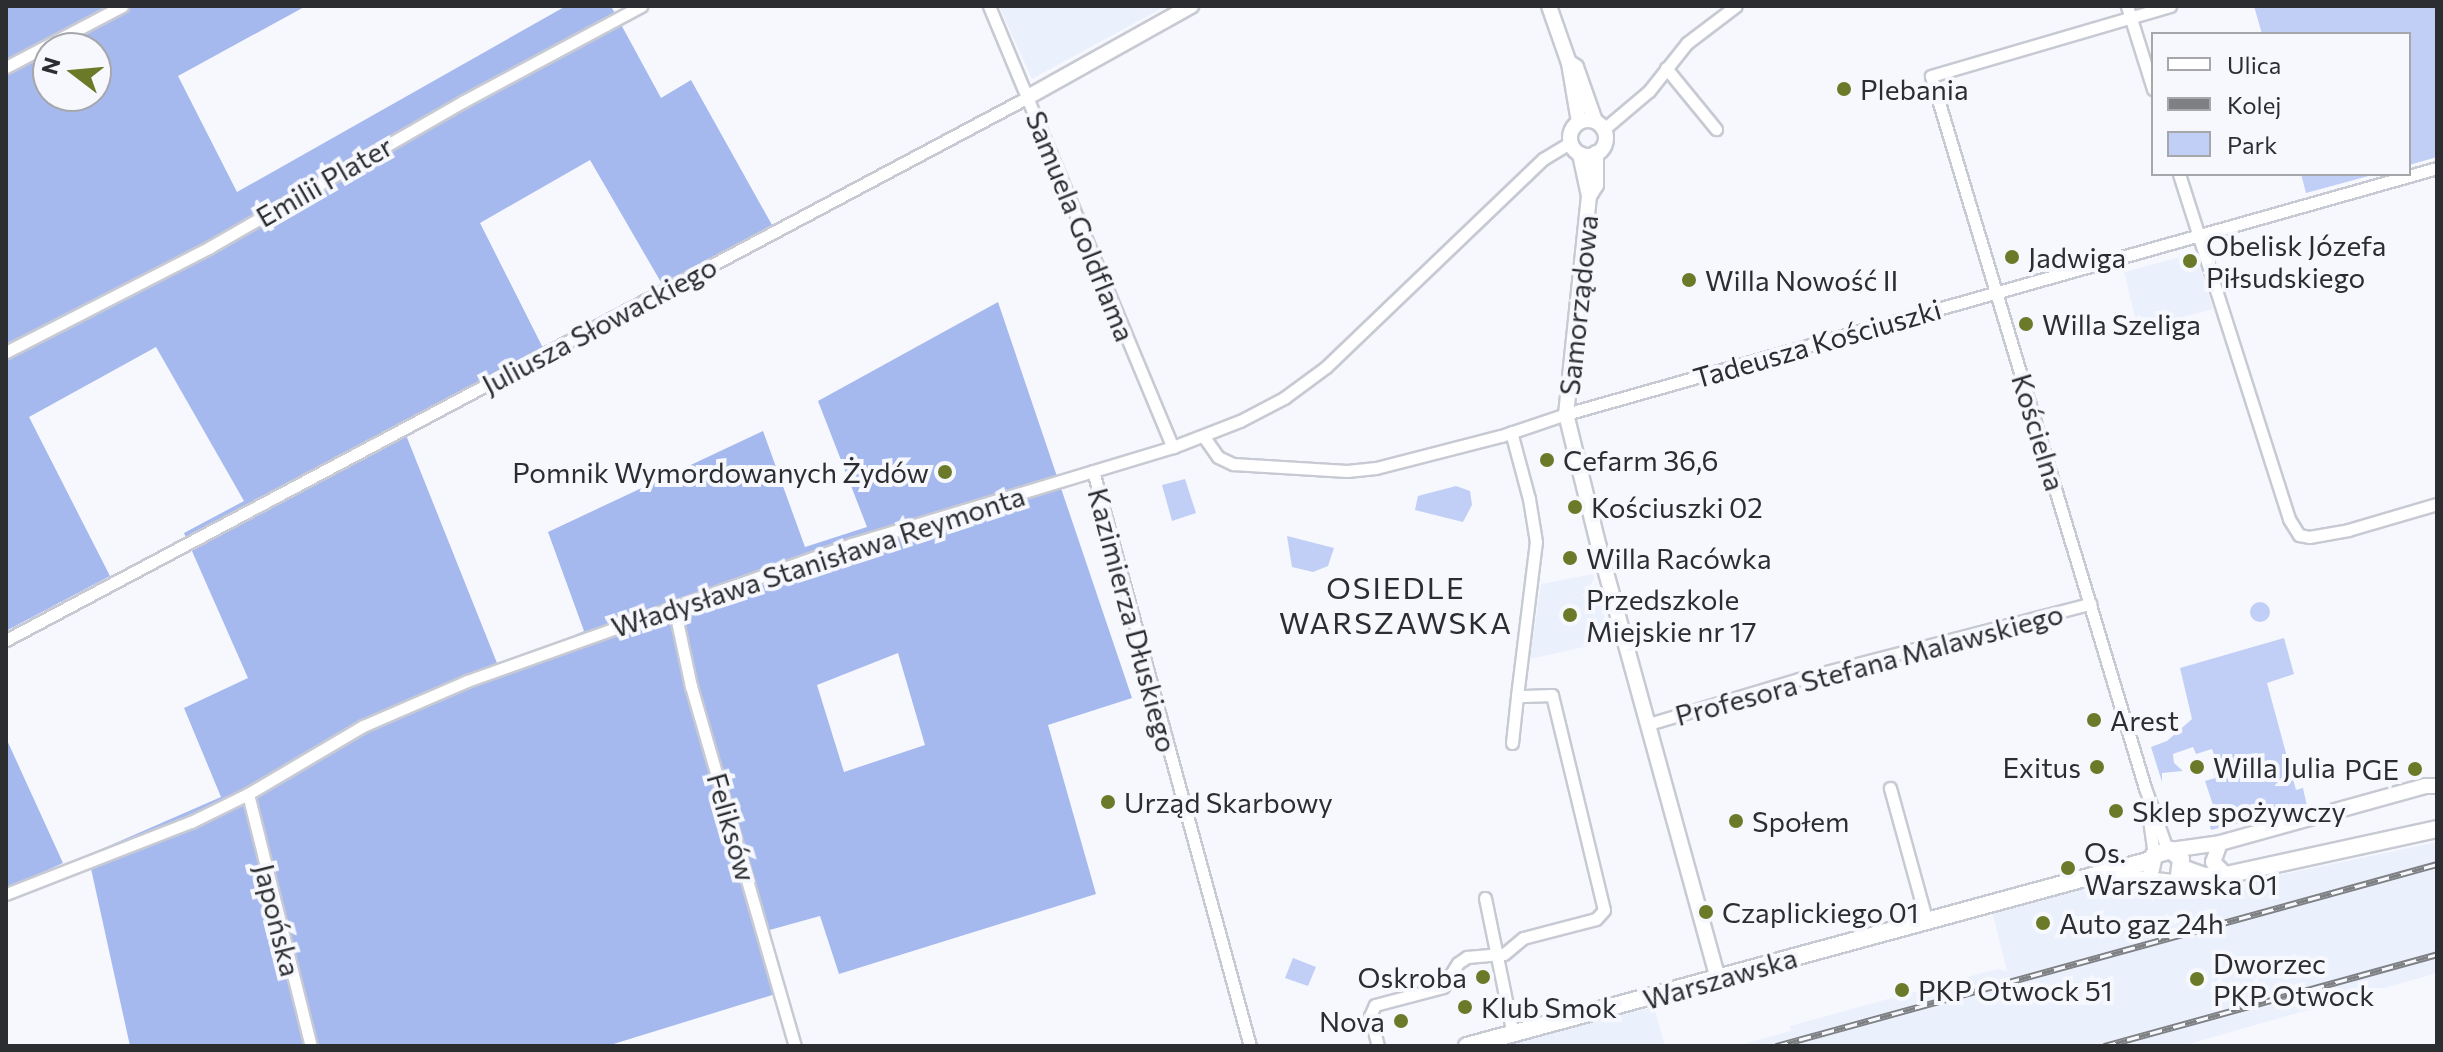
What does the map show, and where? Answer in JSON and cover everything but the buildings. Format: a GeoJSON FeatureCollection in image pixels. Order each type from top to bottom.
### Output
{"type":"FeatureCollection","features":[{"type":"Feature","properties":{"kind":"main road","name":"Warszawska"},"geometry":{"type":"LineString","coordinates":[[1467,1046],[2099,876],[2168,863],[2199,885],[2226,875],[2437,829]]}},
{"type":"Feature","properties":{"kind":"main road","name":"Warszawska"},"geometry":{"type":"LineString","coordinates":[[2099,876],[2168,863]]}},
{"type":"Feature","properties":{"kind":"street"},"geometry":{"type":"LineString","coordinates":[[6,67],[122,6]]}},
{"type":"Feature","properties":{"kind":"street","name":"Emilii Plater"},"geometry":{"type":"LineString","coordinates":[[6,352],[210,247],[464,101],[641,6]]}},
{"type":"Feature","properties":{"kind":"street","name":"Samuela Goldflama"},"geometry":{"type":"LineString","coordinates":[[989,6],[1173,447]]}},
{"type":"Feature","properties":{"kind":"street","name":"Juliusza Słowackiego"},"geometry":{"type":"LineString","coordinates":[[6,640],[1028,97],[1191,6]]}},
{"type":"Feature","properties":{"kind":"street"},"geometry":{"type":"LineString","coordinates":[[1549,6],[1569,63],[1579,122]]}},
{"type":"Feature","properties":{"kind":"street"},"geometry":{"type":"LineString","coordinates":[[1579,122],[1599,125],[1649,91],[1687,43],[1736,6]]}},
{"type":"Feature","properties":{"kind":"street"},"geometry":{"type":"LineString","coordinates":[[2151,83],[2129,12],[2170,6]]}},
{"type":"Feature","properties":{"kind":"street","name":"Kościelna"},"geometry":{"type":"LineString","coordinates":[[2129,12],[1931,76],[2168,863]]}},
{"type":"Feature","properties":{"kind":"street"},"geometry":{"type":"LineString","coordinates":[[1569,63],[1576,67],[1599,125],[1604,145],[1596,153],[1575,148],[1571,130],[1579,122]]}},
{"type":"Feature","properties":{"kind":"street"},"geometry":{"type":"LineString","coordinates":[[1666,68],[1716,129]]}},
{"type":"Feature","properties":{"kind":"street","name":"Władysława Stanisława Reymonta"},"geometry":{"type":"LineString","coordinates":[[6,894],[191,822],[248,794],[363,726],[467,681],[852,544],[1204,437],[1284,398],[1326,367],[1547,155],[1575,148]]}},
{"type":"Feature","properties":{"kind":"street","name":"Samorządowa"},"geometry":{"type":"LineString","coordinates":[[1566,414],[1589,196],[1575,148]]}},
{"type":"Feature","properties":{"kind":"street","name":"Samorządowa"},"geometry":{"type":"LineString","coordinates":[[1589,196],[1596,185],[1596,153]]}},
{"type":"Feature","properties":{"kind":"street","name":"Tadeusza Kościuszki"},"geometry":{"type":"LineString","coordinates":[[2411,176],[2437,168]]}},
{"type":"Feature","properties":{"kind":"street"},"geometry":{"type":"LineString","coordinates":[[2180,176],[2289,519],[2299,535],[2309,537],[2437,504]]}},
{"type":"Feature","properties":{"kind":"street","name":"Tadeusza Kościuszki"},"geometry":{"type":"LineString","coordinates":[[1204,437],[1218,457],[1233,464],[1362,470],[1511,432],[2410,176]]}},
{"type":"Feature","properties":{"kind":"street"},"geometry":{"type":"LineString","coordinates":[[1566,414],[1718,980]]}},
{"type":"Feature","properties":{"kind":"street"},"geometry":{"type":"LineString","coordinates":[[1511,432],[1529,499],[1536,542],[1512,743]]}},
{"type":"Feature","properties":{"kind":"street","name":"Kazimierza Dłuskiego"},"geometry":{"type":"LineString","coordinates":[[1093,471],[1250,1046]]}},
{"type":"Feature","properties":{"kind":"street","name":"Profesora Stefana Malawskiego"},"geometry":{"type":"LineString","coordinates":[[1649,724],[1799,679],[2090,604]]}},
{"type":"Feature","properties":{"kind":"street","name":"Feliksów"},"geometry":{"type":"LineString","coordinates":[[674,607],[691,686],[795,1046]]}},
{"type":"Feature","properties":{"kind":"street"},"geometry":{"type":"LineString","coordinates":[[1378,1046],[1370,1016],[1375,1005],[1443,987],[1461,960],[1507,953],[1530,936],[1596,919],[1604,910],[1552,695],[1517,696]]}},
{"type":"Feature","properties":{"kind":"street","name":"Warszawska"},"geometry":{"type":"LineString","coordinates":[[2168,863],[2220,843],[2425,786],[2437,786]]}},
{"type":"Feature","properties":{"kind":"street"},"geometry":{"type":"LineString","coordinates":[[1890,788],[1927,922]]}},
{"type":"Feature","properties":{"kind":"street","name":"Japońska"},"geometry":{"type":"LineString","coordinates":[[248,794],[311,1046]]}},
{"type":"Feature","properties":{"kind":"street"},"geometry":{"type":"LineString","coordinates":[[2220,843],[2213,862],[2226,875]]}},
{"type":"Feature","properties":{"kind":"street"},"geometry":{"type":"LineString","coordinates":[[1485,898],[1513,1035]]}},
{"type":"Feature","properties":{"kind":"shaded area"},"geometry":{"type":"Polygon","coordinates":[[[6,6],[306,6],[178,76],[237,192],[566,6],[611,6],[661,98],[691,80],[772,225],[662,284],[590,160],[480,223],[543,348],[402,425],[499,668],[584,631],[548,532],[763,431],[805,547],[867,527],[818,401],[998,302],[1132,698],[1048,725],[1096,894],[839,974],[820,916],[766,931],[782,992],[607,1046],[130,1046],[88,855],[221,797],[184,708],[248,678],[184,533],[244,501],[156,347],[29,417],[110,576],[6,631],[6,6]],[[898,653],[817,685],[844,772],[925,745],[898,653]]]}},
{"type":"Feature","properties":{"kind":"shaded area"},"geometry":{"type":"Polygon","coordinates":[[[999,6],[1166,6],[1032,79],[999,6]]]}},
{"type":"Feature","properties":{"kind":"shaded area"},"geometry":{"type":"Polygon","coordinates":[[[2181,257],[2187,265],[2199,265],[2213,309],[2138,329],[2124,272],[2181,257]]]}},
{"type":"Feature","properties":{"kind":"shaded area","name":"Przedszkole Miejskie nr 17"},"geometry":{"type":"Polygon","coordinates":[[[1593,574],[1611,641],[1530,659],[1541,584],[1593,574]]]}},
{"type":"Feature","properties":{"kind":"shaded area"},"geometry":{"type":"Polygon","coordinates":[[[6,738],[63,863],[6,889],[6,738]]]}},
{"type":"Feature","properties":{"kind":"shaded area"},"geometry":{"type":"Polygon","coordinates":[[[2437,842],[2437,973],[2182,1046],[1737,1046],[1791,1031],[1790,1026],[1997,969],[2007,971],[1992,911],[2102,882],[2184,895],[2437,842]]]}},
{"type":"Feature","properties":{"kind":"shaded area"},"geometry":{"type":"Polygon","coordinates":[[[1654,1007],[1665,1046],[1494,1046],[1654,1007]]]}},
{"type":"Feature","properties":{"kind":"green space"},"geometry":{"type":"Polygon","coordinates":[[[2254,6],[2437,6],[2437,157],[2411,164],[2411,32],[2261,32],[2254,6]]]}},
{"type":"Feature","properties":{"kind":"green space"},"geometry":{"type":"Polygon","coordinates":[[[2302,176],[2369,176],[2306,193],[2302,176]]]}},
{"type":"Feature","properties":{"kind":"green space"},"geometry":{"type":"Polygon","coordinates":[[[1185,479],[1196,513],[1172,521],[1162,485],[1185,479]]]}},
{"type":"Feature","properties":{"kind":"green space"},"geometry":{"type":"Polygon","coordinates":[[[1456,486],[1470,491],[1472,505],[1463,522],[1415,510],[1418,496],[1456,486]]]}},
{"type":"Feature","properties":{"kind":"green space"},"geometry":{"type":"Polygon","coordinates":[[[1287,536],[1334,548],[1328,566],[1313,572],[1292,567],[1287,536]]]}},
{"type":"Feature","properties":{"kind":"green space"},"geometry":{"type":"Polygon","coordinates":[[[2260,602],[2267,605],[2270,612],[2267,619],[2260,622],[2253,619],[2250,612],[2253,605],[2260,602]]]}},
{"type":"Feature","properties":{"kind":"green space"},"geometry":{"type":"Polygon","coordinates":[[[2284,638],[2294,674],[2267,683],[2296,790],[2303,788],[2307,806],[2211,830],[2210,826],[2219,823],[2205,781],[2215,778],[2212,766],[2217,764],[2212,749],[2196,754],[2193,747],[2173,754],[2174,763],[2183,771],[2162,773],[2162,782],[2151,747],[2167,741],[2192,719],[2180,668],[2284,638]]]}},
{"type":"Feature","properties":{"kind":"green space"},"geometry":{"type":"Polygon","coordinates":[[[1293,958],[1316,967],[1308,986],[1285,978],[1293,958]]]}},
{"type":"Feature","properties":{"kind":"railway"},"geometry":{"type":"LineString","coordinates":[[1776,1046],[2437,864]]}},
{"type":"Feature","properties":{"kind":"railway"},"geometry":{"type":"LineString","coordinates":[[2104,1046],[2437,954]]}},
{"type":"Feature","properties":{"kind":"place","name":"Plebania"},"geometry":{"type":"Point","coordinates":[1844,89]}},
{"type":"Feature","properties":{"kind":"place","name":"Jadwiga"},"geometry":{"type":"Point","coordinates":[2012,257]}},
{"type":"Feature","properties":{"kind":"place","name":"Obelisk Józefa Piłsudskiego"},"geometry":{"type":"Point","coordinates":[2190,261]}},
{"type":"Feature","properties":{"kind":"place","name":"Willa Nowość II"},"geometry":{"type":"Point","coordinates":[1689,280]}},
{"type":"Feature","properties":{"kind":"place","name":"Willa Szeliga"},"geometry":{"type":"Point","coordinates":[2026,324]}},
{"type":"Feature","properties":{"kind":"place","name":"Cefarm 36,6"},"geometry":{"type":"Point","coordinates":[1547,460]}},
{"type":"Feature","properties":{"kind":"place","name":"Pomnik Wymordowanych Żydów"},"geometry":{"type":"Point","coordinates":[945,472]}},
{"type":"Feature","properties":{"kind":"place","name":"Kościuszki 02"},"geometry":{"type":"Point","coordinates":[1575,507]}},
{"type":"Feature","properties":{"kind":"place","name":"Willa Racówka"},"geometry":{"type":"Point","coordinates":[1570,558]}},
{"type":"Feature","properties":{"kind":"place","name":"Przedszkole Miejskie nr 17"},"geometry":{"type":"Point","coordinates":[1570,615]}},
{"type":"Feature","properties":{"kind":"place","name":"Arest"},"geometry":{"type":"Point","coordinates":[2094,720]}},
{"type":"Feature","properties":{"kind":"place","name":"Exitus"},"geometry":{"type":"Point","coordinates":[2097,767]}},
{"type":"Feature","properties":{"kind":"place","name":"Willa Julia"},"geometry":{"type":"Point","coordinates":[2197,767]}},
{"type":"Feature","properties":{"kind":"place","name":"PGE"},"geometry":{"type":"Point","coordinates":[2415,769]}},
{"type":"Feature","properties":{"kind":"place","name":"Urząd Skarbowy"},"geometry":{"type":"Point","coordinates":[1108,802]}},
{"type":"Feature","properties":{"kind":"place","name":"Sklep spożywczy"},"geometry":{"type":"Point","coordinates":[2116,811]}},
{"type":"Feature","properties":{"kind":"place","name":"Społem"},"geometry":{"type":"Point","coordinates":[1736,821]}},
{"type":"Feature","properties":{"kind":"place","name":"Os. Warszawska 01"},"geometry":{"type":"Point","coordinates":[2068,868]}},
{"type":"Feature","properties":{"kind":"place","name":"Czaplickiego 01"},"geometry":{"type":"Point","coordinates":[1706,912]}},
{"type":"Feature","properties":{"kind":"place","name":"Auto gaz 24h"},"geometry":{"type":"Point","coordinates":[2043,923]}},
{"type":"Feature","properties":{"kind":"place","name":"Oskroba"},"geometry":{"type":"Point","coordinates":[1483,977]}},
{"type":"Feature","properties":{"kind":"place","name":"Dworzec PKP Otwock"},"geometry":{"type":"Point","coordinates":[2197,979]}},
{"type":"Feature","properties":{"kind":"place","name":"PKP Otwock 51"},"geometry":{"type":"Point","coordinates":[1902,990]}},
{"type":"Feature","properties":{"kind":"place","name":"Klub Smok"},"geometry":{"type":"Point","coordinates":[1465,1007]}},
{"type":"Feature","properties":{"kind":"place","name":"Nova"},"geometry":{"type":"Point","coordinates":[1401,1021]}},
{"type":"Feature","properties":{"kind":"district","name":"OSIEDLE WARSZAWSKA"},"geometry":{"type":"Point","coordinates":[1396,604]}}]}
